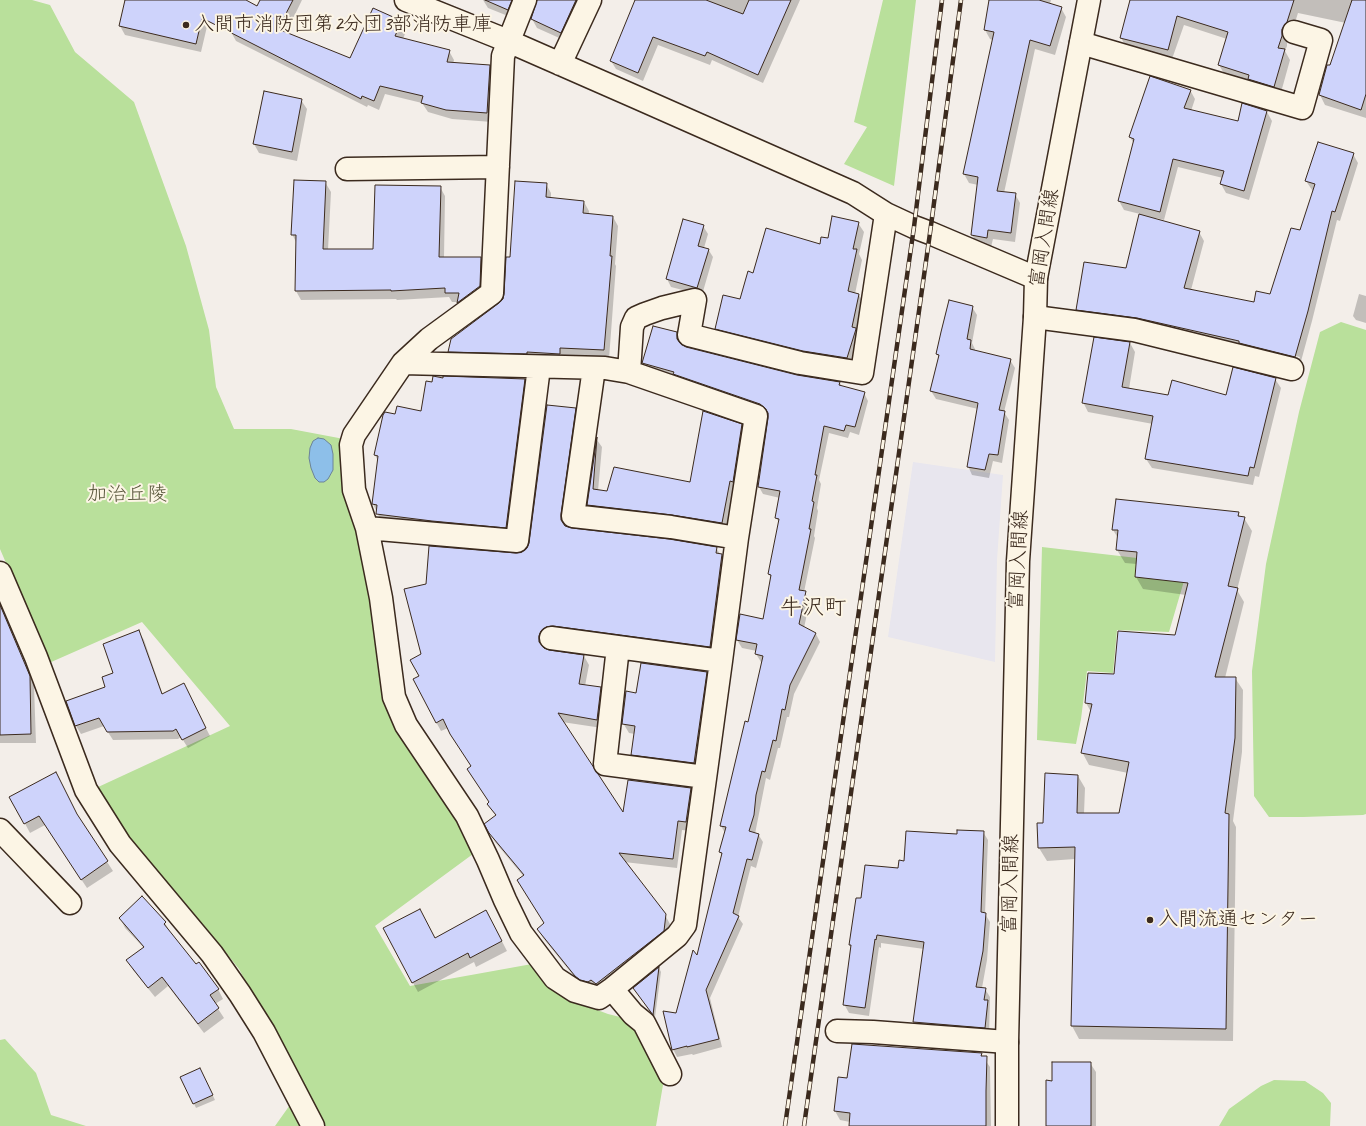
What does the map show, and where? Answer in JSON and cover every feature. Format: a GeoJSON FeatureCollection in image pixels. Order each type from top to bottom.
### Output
{"type":"FeatureCollection","features":[{"type":"Feature","properties":{"kind":"street"},"geometry":{"type":"LineString","coordinates":[[406,0],[508,41],[853,193],[886,214],[1036,278]]}},
{"type":"Feature","properties":{"kind":"street"},"geometry":{"type":"LineString","coordinates":[[403,363],[605,368],[629,372],[756,416],[737,538],[685,925],[677,936],[612,989],[598,998],[575,991],[555,978],[521,934],[504,900],[488,860],[467,816],[406,724],[394,697],[381,598],[367,528],[354,490],[351,445],[354,435],[403,363],[429,339],[492,292],[503,56],[525,0]]}},
{"type":"Feature","properties":{"kind":"street"},"geometry":{"type":"LineString","coordinates":[[560,64],[590,0]]}},
{"type":"Feature","properties":{"kind":"street","name":"富岡入間線"},"geometry":{"type":"LineString","coordinates":[[1007,1126],[1007,1042],[1018,561],[1036,278],[1089,0]]}},
{"type":"Feature","properties":{"kind":"street"},"geometry":{"type":"LineString","coordinates":[[1081,43],[1302,108],[1321,40],[1294,32]]}},
{"type":"Feature","properties":{"kind":"street"},"geometry":{"type":"LineString","coordinates":[[347,168],[498,167]]}},
{"type":"Feature","properties":{"kind":"street"},"geometry":{"type":"LineString","coordinates":[[629,372],[632,327],[636,318],[662,308],[695,300],[689,335],[800,363],[862,373],[886,214]]}},
{"type":"Feature","properties":{"kind":"street"},"geometry":{"type":"LineString","coordinates":[[1034,317],[1134,330],[1292,369]]}},
{"type":"Feature","properties":{"kind":"street"},"geometry":{"type":"LineString","coordinates":[[367,528],[517,541],[539,367]]}},
{"type":"Feature","properties":{"kind":"street"},"geometry":{"type":"LineString","coordinates":[[594,368],[573,516],[671,527],[737,538]]}},
{"type":"Feature","properties":{"kind":"street"},"geometry":{"type":"LineString","coordinates":[[0,573],[36,657],[86,790],[120,844],[212,954],[240,994],[264,1032],[313,1126]]}},
{"type":"Feature","properties":{"kind":"street"},"geometry":{"type":"LineString","coordinates":[[551,638],[721,661]]}},
{"type":"Feature","properties":{"kind":"street"},"geometry":{"type":"LineString","coordinates":[[618,647],[605,764],[705,777]]}},
{"type":"Feature","properties":{"kind":"street"},"geometry":{"type":"LineString","coordinates":[[0,830],[70,903]]}},
{"type":"Feature","properties":{"kind":"street"},"geometry":{"type":"LineString","coordinates":[[612,989],[633,1014],[644,1023],[670,1074]]}},
{"type":"Feature","properties":{"kind":"street"},"geometry":{"type":"LineString","coordinates":[[837,1031],[872,1032],[1007,1042]]}},
{"type":"Feature","properties":{"kind":"shaded area"},"geometry":{"type":"Polygon","coordinates":[[[913,462],[1003,475],[997,560],[995,662],[888,637],[913,462]]]}},
{"type":"Feature","properties":{"kind":"green space","name":"加治丘陵"},"geometry":{"type":"Polygon","coordinates":[[[0,0],[32,0],[50,5],[75,52],[134,102],[186,246],[209,330],[216,387],[234,429],[291,429],[344,439],[351,511],[374,606],[388,699],[447,800],[473,854],[375,926],[410,986],[532,964],[576,1002],[608,1014],[624,1018],[638,1031],[664,1079],[656,1126],[275,1126],[302,1088],[239,969],[207,929],[137,849],[96,788],[230,726],[142,622],[49,663],[0,549],[0,0]]]}},
{"type":"Feature","properties":{"kind":"green space"},"geometry":{"type":"Polygon","coordinates":[[[883,0],[916,0],[894,186],[844,164],[867,127],[854,122],[883,0]]]}},
{"type":"Feature","properties":{"kind":"green space"},"geometry":{"type":"Polygon","coordinates":[[[1341,322],[1366,330],[1366,814],[1269,817],[1254,796],[1252,671],[1266,564],[1299,412],[1320,332],[1341,322]]]}},
{"type":"Feature","properties":{"kind":"green space"},"geometry":{"type":"Polygon","coordinates":[[[1042,547],[1189,564],[1169,632],[1117,630],[1113,673],[1087,671],[1081,719],[1076,744],[1037,740],[1042,547]]]}},
{"type":"Feature","properties":{"kind":"green space"},"geometry":{"type":"Polygon","coordinates":[[[5,1039],[36,1073],[51,1115],[86,1126],[0,1126],[0,1040],[5,1039]]]}},
{"type":"Feature","properties":{"kind":"green space"},"geometry":{"type":"Polygon","coordinates":[[[1274,1080],[1305,1081],[1323,1093],[1331,1103],[1330,1126],[1219,1126],[1229,1109],[1261,1086],[1274,1080]]]}},
{"type":"Feature","properties":{"kind":"water"},"geometry":{"type":"Polygon","coordinates":[[[318,438],[324,439],[331,445],[333,454],[333,470],[328,479],[324,482],[319,482],[315,478],[309,458],[310,448],[313,441],[318,438]]]}},
{"type":"Feature","properties":{"kind":"building"},"geometry":{"type":"Polygon","coordinates":[[[125,0],[246,0],[257,6],[260,0],[293,0],[278,29],[350,58],[373,8],[402,21],[395,36],[450,50],[447,62],[490,65],[487,113],[446,110],[421,103],[423,96],[380,86],[374,101],[362,96],[361,99],[202,18],[196,44],[119,26],[125,0]]]}},
{"type":"Feature","properties":{"kind":"building"},"geometry":{"type":"Polygon","coordinates":[[[485,0],[512,0],[508,10],[485,0]]]}},
{"type":"Feature","properties":{"kind":"building"},"geometry":{"type":"Polygon","coordinates":[[[537,0],[576,0],[561,33],[531,19],[537,0]]]}},
{"type":"Feature","properties":{"kind":"building"},"geometry":{"type":"Polygon","coordinates":[[[635,0],[706,0],[743,14],[749,0],[791,0],[758,75],[707,52],[705,56],[653,37],[638,73],[610,61],[635,0]]]}},
{"type":"Feature","properties":{"kind":"building"},"geometry":{"type":"Polygon","coordinates":[[[989,0],[1039,0],[1062,7],[1050,46],[1030,40],[997,191],[1016,193],[1011,233],[988,230],[987,238],[971,235],[978,177],[963,174],[994,32],[984,30],[989,0]]]}},
{"type":"Feature","properties":{"kind":"building"},"geometry":{"type":"Polygon","coordinates":[[[1130,0],[1294,0],[1287,22],[1282,29],[1282,36],[1278,48],[1285,49],[1274,87],[1248,79],[1249,75],[1218,65],[1228,32],[1177,16],[1168,50],[1120,38],[1130,0]]]}},
{"type":"Feature","properties":{"kind":"building"},"geometry":{"type":"Polygon","coordinates":[[[1352,0],[1366,0],[1366,94],[1361,110],[1319,95],[1327,65],[1330,65],[1352,0]]]}},
{"type":"Feature","properties":{"kind":"building"},"geometry":{"type":"Polygon","coordinates":[[[1150,76],[1191,90],[1184,108],[1238,121],[1242,103],[1267,111],[1244,191],[1220,184],[1224,171],[1173,159],[1160,212],[1118,201],[1134,139],[1129,137],[1150,76]]]}},
{"type":"Feature","properties":{"kind":"building"},"geometry":{"type":"Polygon","coordinates":[[[264,91],[302,99],[292,152],[253,144],[264,91]]]}},
{"type":"Feature","properties":{"kind":"building"},"geometry":{"type":"Polygon","coordinates":[[[1318,142],[1354,153],[1335,212],[1332,211],[1308,311],[1295,357],[1239,343],[1239,341],[1137,318],[1076,310],[1084,262],[1126,268],[1139,214],[1200,231],[1184,288],[1254,302],[1256,291],[1270,294],[1291,228],[1300,230],[1315,184],[1305,181],[1318,142]]]}},
{"type":"Feature","properties":{"kind":"building"},"geometry":{"type":"Polygon","coordinates":[[[294,180],[326,181],[323,249],[373,249],[375,185],[441,186],[439,257],[481,257],[480,286],[457,303],[459,293],[445,293],[445,288],[391,291],[295,291],[296,235],[291,235],[294,180]]]}},
{"type":"Feature","properties":{"kind":"building"},"geometry":{"type":"Polygon","coordinates":[[[515,181],[547,183],[546,197],[584,201],[583,213],[613,216],[610,256],[612,256],[604,350],[560,348],[560,354],[527,352],[527,354],[448,352],[451,339],[503,299],[506,257],[510,257],[515,181]]]}},
{"type":"Feature","properties":{"kind":"building"},"geometry":{"type":"Polygon","coordinates":[[[832,216],[859,222],[853,249],[857,249],[848,291],[859,294],[852,327],[856,329],[847,358],[803,351],[715,329],[723,295],[740,299],[748,271],[753,273],[766,228],[820,244],[821,237],[828,238],[832,216]]]}},
{"type":"Feature","properties":{"kind":"building"},"geometry":{"type":"Polygon","coordinates":[[[683,219],[704,225],[698,246],[709,249],[697,288],[666,279],[683,219]]]}},
{"type":"Feature","properties":{"kind":"building"},"geometry":{"type":"Polygon","coordinates":[[[949,300],[973,306],[967,339],[971,340],[970,349],[1011,359],[999,410],[1005,411],[998,455],[989,454],[985,470],[967,467],[978,403],[930,391],[939,355],[936,354],[949,300]]]}},
{"type":"Feature","properties":{"kind":"building"},"geometry":{"type":"Polygon","coordinates":[[[653,326],[677,332],[677,339],[686,347],[797,375],[840,382],[839,385],[865,392],[855,427],[846,425],[844,431],[824,426],[815,475],[817,475],[809,529],[811,529],[799,590],[806,591],[799,624],[816,633],[790,685],[785,710],[782,709],[776,741],[773,740],[765,772],[762,771],[756,795],[754,815],[749,831],[759,834],[752,860],[747,859],[733,913],[739,916],[706,990],[719,1039],[672,1050],[663,1011],[676,1013],[693,950],[697,955],[722,853],[719,852],[726,827],[720,826],[745,721],[748,722],[763,656],[755,654],[757,644],[736,640],[740,614],[763,619],[771,575],[768,574],[779,519],[775,518],[780,491],[758,487],[768,418],[768,413],[765,408],[760,404],[673,374],[674,372],[642,363],[653,326]]]}},
{"type":"Feature","properties":{"kind":"building"},"geometry":{"type":"Polygon","coordinates":[[[1094,337],[1130,342],[1122,387],[1168,395],[1172,380],[1226,395],[1233,367],[1276,378],[1254,468],[1250,467],[1248,476],[1145,459],[1153,416],[1082,403],[1094,337]]]}},
{"type":"Feature","properties":{"kind":"building"},"geometry":{"type":"Polygon","coordinates":[[[433,376],[443,378],[443,376],[525,379],[506,528],[376,514],[377,505],[372,504],[378,456],[374,455],[383,415],[385,412],[395,414],[397,406],[421,411],[426,381],[432,382],[433,376]]]}},
{"type":"Feature","properties":{"kind":"building"},"geometry":{"type":"Polygon","coordinates":[[[547,405],[576,408],[561,514],[561,520],[565,526],[669,539],[717,547],[716,553],[722,554],[710,647],[553,626],[546,627],[541,631],[539,636],[539,642],[544,648],[584,655],[579,684],[601,687],[597,720],[558,713],[623,812],[628,780],[691,788],[686,822],[678,821],[673,859],[619,853],[666,914],[664,931],[596,984],[591,980],[588,982],[580,980],[575,976],[537,929],[544,923],[517,880],[524,875],[489,833],[484,824],[496,815],[487,804],[489,802],[467,769],[471,766],[450,734],[443,719],[436,723],[413,679],[419,676],[410,660],[421,654],[404,589],[426,584],[429,546],[516,553],[522,552],[527,548],[529,543],[547,405]]]}},
{"type":"Feature","properties":{"kind":"building"},"geometry":{"type":"Polygon","coordinates":[[[703,411],[742,424],[733,482],[730,481],[722,523],[672,515],[587,505],[597,437],[593,489],[607,491],[614,467],[690,482],[703,411]]]}},
{"type":"Feature","properties":{"kind":"building"},"geometry":{"type":"Polygon","coordinates":[[[1116,499],[1239,512],[1238,516],[1245,517],[1228,586],[1238,588],[1215,677],[1236,677],[1235,738],[1225,813],[1229,814],[1226,1029],[1071,1026],[1075,847],[1038,848],[1037,823],[1043,823],[1045,773],[1078,775],[1077,813],[1119,813],[1129,762],[1081,753],[1092,704],[1085,703],[1088,673],[1114,674],[1118,631],[1175,635],[1188,583],[1135,577],[1137,552],[1116,550],[1118,530],[1112,530],[1116,499]]]}},
{"type":"Feature","properties":{"kind":"building"},"geometry":{"type":"Polygon","coordinates":[[[0,605],[30,676],[31,734],[0,735],[0,605]]]}},
{"type":"Feature","properties":{"kind":"building"},"geometry":{"type":"Polygon","coordinates":[[[139,630],[162,694],[184,683],[206,728],[182,740],[176,729],[173,731],[107,732],[99,718],[75,726],[66,701],[105,687],[102,677],[113,673],[103,644],[139,630]]]}},
{"type":"Feature","properties":{"kind":"building"},"geometry":{"type":"Polygon","coordinates":[[[641,663],[707,672],[694,763],[631,755],[635,726],[622,724],[626,691],[636,693],[641,663]]]}},
{"type":"Feature","properties":{"kind":"building"},"geometry":{"type":"Polygon","coordinates":[[[56,772],[77,814],[108,861],[81,880],[39,816],[24,824],[9,797],[56,772]]]}},
{"type":"Feature","properties":{"kind":"building"},"geometry":{"type":"Polygon","coordinates":[[[957,830],[984,831],[981,912],[986,913],[983,951],[976,987],[986,988],[984,1000],[988,1000],[985,1028],[913,1022],[924,942],[877,935],[876,940],[875,939],[865,1008],[843,1005],[851,945],[849,945],[856,898],[861,898],[865,865],[898,868],[899,860],[904,861],[906,831],[957,834],[957,830]]]}},
{"type":"Feature","properties":{"kind":"building"},"geometry":{"type":"Polygon","coordinates":[[[142,896],[166,922],[164,924],[196,964],[199,962],[219,989],[210,995],[219,1008],[198,1024],[162,977],[148,988],[126,960],[144,947],[119,918],[142,896]]]}},
{"type":"Feature","properties":{"kind":"building"},"geometry":{"type":"Polygon","coordinates":[[[420,909],[435,938],[486,910],[502,941],[470,958],[468,953],[412,983],[383,928],[420,909]]]}},
{"type":"Feature","properties":{"kind":"building"},"geometry":{"type":"Polygon","coordinates":[[[659,967],[653,1015],[633,988],[659,967]]]}},
{"type":"Feature","properties":{"kind":"building"},"geometry":{"type":"Polygon","coordinates":[[[852,1044],[982,1053],[981,1056],[987,1056],[986,1126],[849,1126],[850,1113],[834,1111],[838,1077],[847,1078],[852,1044]]]}},
{"type":"Feature","properties":{"kind":"building"},"geometry":{"type":"Polygon","coordinates":[[[1052,1062],[1091,1062],[1091,1126],[1046,1126],[1046,1080],[1052,1081],[1052,1062]]]}},
{"type":"Feature","properties":{"kind":"building"},"geometry":{"type":"Polygon","coordinates":[[[200,1068],[213,1095],[193,1104],[180,1077],[200,1068]]]}},
{"type":"Feature","properties":{"kind":"railway"},"geometry":{"type":"LineString","coordinates":[[785,1126],[914,227],[942,0]]}},
{"type":"Feature","properties":{"kind":"railway"},"geometry":{"type":"LineString","coordinates":[[804,1126],[930,233],[961,0]]}},
{"type":"Feature","properties":{"kind":"place","name":"入間市消防団第2分団3部消防車庫"},"geometry":{"type":"Point","coordinates":[186,25]}},
{"type":"Feature","properties":{"kind":"place","name":"入間流通センター"},"geometry":{"type":"Point","coordinates":[1150,920]}},
{"type":"Feature","properties":{"kind":"district","name":"牛沢町"},"geometry":{"type":"Point","coordinates":[813,608]}}]}
